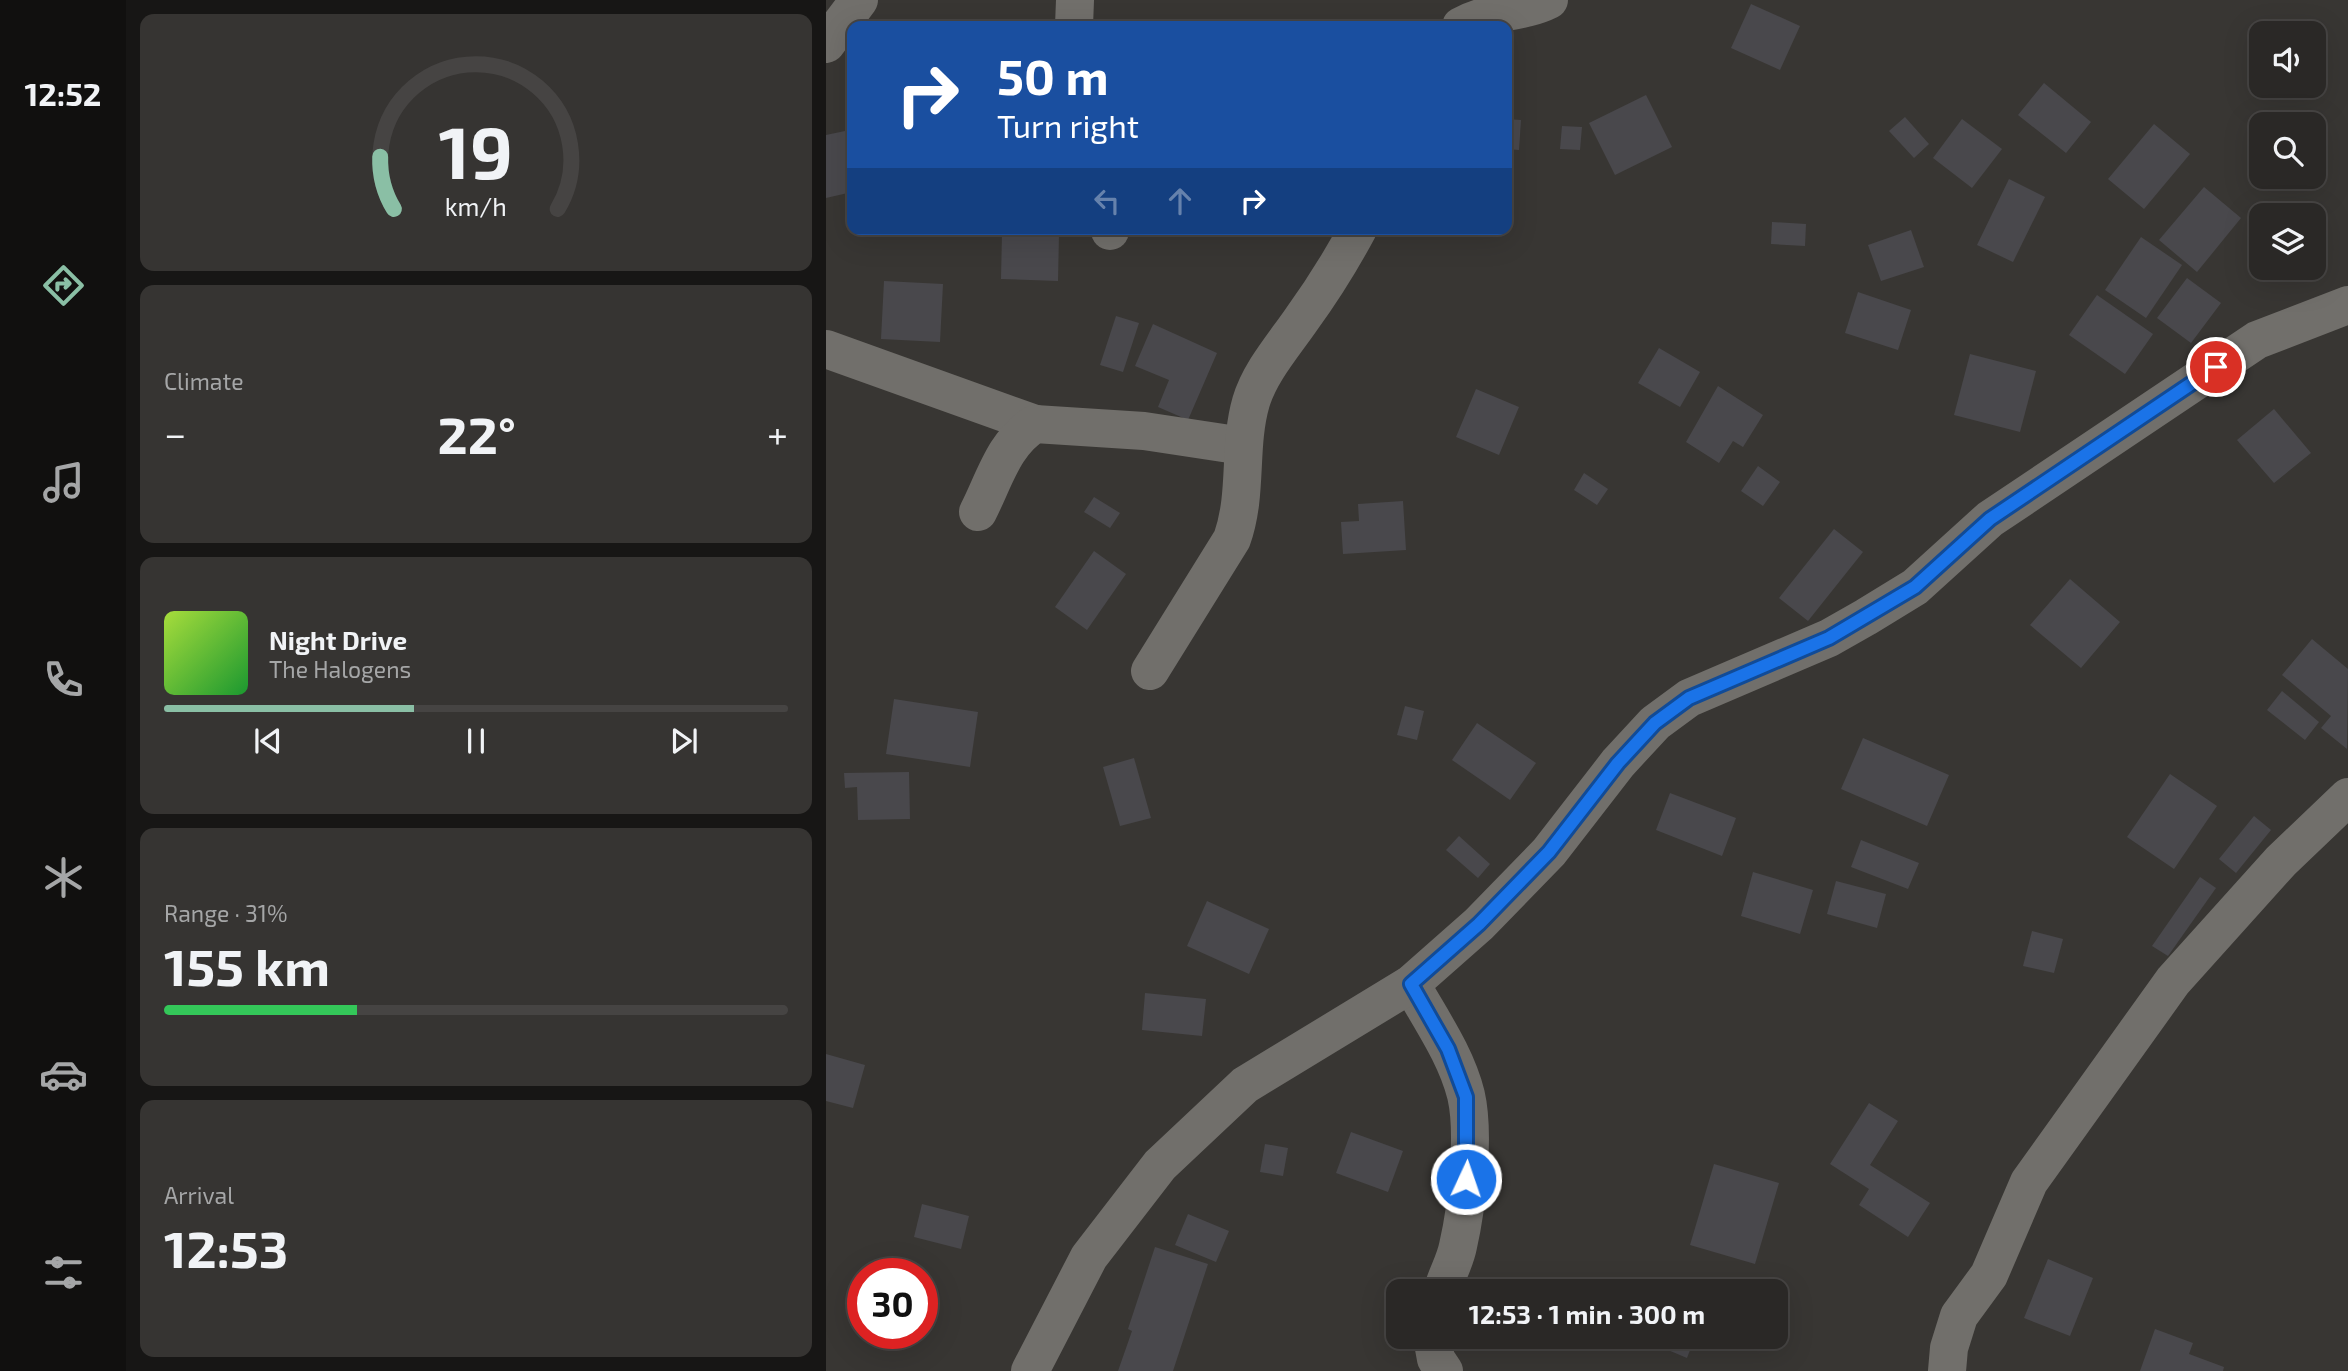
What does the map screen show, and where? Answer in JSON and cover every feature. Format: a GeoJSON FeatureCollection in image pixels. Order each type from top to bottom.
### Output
{"type":"FeatureCollection","features":[{"type":"Feature","properties":{"kind":"street"},"geometry":{"type":"LineString","coordinates":[[826,44],[859,0]]}},
{"type":"Feature","properties":{"kind":"street"},"geometry":{"type":"LineString","coordinates":[[1074,21],[1075,0]]}},
{"type":"Feature","properties":{"kind":"street"},"geometry":{"type":"LineString","coordinates":[[1470,21],[1535,7],[1549,0]]}},
{"type":"Feature","properties":{"kind":"street"},"geometry":{"type":"LineString","coordinates":[[1150,671],[1232,539],[1241,515],[1243,446],[1251,401],[1268,367],[1342,261],[1355,235]]}},
{"type":"Feature","properties":{"kind":"street"},"geometry":{"type":"LineString","coordinates":[[1030,1371],[1089,1258],[1160,1165],[1245,1085],[1411,984],[1479,924],[1549,852],[1618,763],[1655,723],[1689,698],[1829,638],[1875,611],[1943,565],[1990,519],[2257,340],[2348,305]]}},
{"type":"Feature","properties":{"kind":"street"},"geometry":{"type":"LineString","coordinates":[[826,349],[1035,424],[1144,431],[1243,446]]}},
{"type":"Feature","properties":{"kind":"street"},"geometry":{"type":"LineString","coordinates":[[978,512],[1009,447],[1020,432],[1035,424]]}},
{"type":"Feature","properties":{"kind":"street"},"geometry":{"type":"LineString","coordinates":[[1947,1371],[1949,1348],[1959,1316],[1989,1275],[2029,1181],[2172,981],[2281,860],[2348,797]]}},
{"type":"Feature","properties":{"kind":"street"},"geometry":{"type":"LineString","coordinates":[[1411,984],[1448,1049],[1466,1097],[1469,1152],[1464,1207],[1458,1248],[1447,1279]]}},
{"type":"Feature","properties":{"kind":"street"},"geometry":{"type":"LineString","coordinates":[[1434,1349],[1436,1359],[1444,1371]]}},
{"type":"Feature","properties":{"kind":"building"},"geometry":{"type":"Polygon","coordinates":[[[1751,4],[1800,26],[1780,70],[1731,48],[1751,4]]]}},
{"type":"Feature","properties":{"kind":"building"},"geometry":{"type":"Polygon","coordinates":[[[2044,83],[2091,122],[2066,153],[2018,115],[2044,83]]]}},
{"type":"Feature","properties":{"kind":"building"},"geometry":{"type":"Polygon","coordinates":[[[1646,95],[1672,147],[1615,175],[1589,123],[1646,95]]]}},
{"type":"Feature","properties":{"kind":"building"},"geometry":{"type":"Polygon","coordinates":[[[1905,117],[1929,144],[1914,158],[1889,131],[1905,117]]]}},
{"type":"Feature","properties":{"kind":"building"},"geometry":{"type":"Polygon","coordinates":[[[1512,119],[1521,120],[1519,150],[1512,149],[1512,119]]]}},
{"type":"Feature","properties":{"kind":"building"},"geometry":{"type":"Polygon","coordinates":[[[1962,119],[2002,149],[1972,188],[1933,158],[1962,119]]]}},
{"type":"Feature","properties":{"kind":"building"},"geometry":{"type":"Polygon","coordinates":[[[2154,124],[2190,154],[2144,209],[2108,179],[2154,124]]]}},
{"type":"Feature","properties":{"kind":"building"},"geometry":{"type":"Polygon","coordinates":[[[1562,126],[1582,127],[1580,150],[1560,149],[1562,126]]]}},
{"type":"Feature","properties":{"kind":"building"},"geometry":{"type":"Polygon","coordinates":[[[845,131],[847,193],[826,198],[826,135],[845,131]]]}},
{"type":"Feature","properties":{"kind":"building"},"geometry":{"type":"Polygon","coordinates":[[[2009,179],[2045,197],[2013,262],[1977,245],[2009,179]]]}},
{"type":"Feature","properties":{"kind":"building"},"geometry":{"type":"Polygon","coordinates":[[[2204,187],[2241,218],[2197,272],[2159,240],[2204,187]]]}},
{"type":"Feature","properties":{"kind":"building"},"geometry":{"type":"Polygon","coordinates":[[[1772,222],[1806,224],[1805,246],[1771,244],[1772,222]]]}},
{"type":"Feature","properties":{"kind":"building"},"geometry":{"type":"Polygon","coordinates":[[[1911,230],[1924,267],[1881,281],[1868,245],[1911,230]]]}},
{"type":"Feature","properties":{"kind":"building"},"geometry":{"type":"Polygon","coordinates":[[[1002,235],[1059,235],[1058,281],[1001,279],[1002,235]]]}},
{"type":"Feature","properties":{"kind":"building"},"geometry":{"type":"Polygon","coordinates":[[[2141,237],[2182,265],[2146,318],[2105,290],[2141,237]]]}},
{"type":"Feature","properties":{"kind":"building"},"geometry":{"type":"Polygon","coordinates":[[[2187,278],[2221,303],[2191,343],[2157,318],[2187,278]]]}},
{"type":"Feature","properties":{"kind":"building"},"geometry":{"type":"Polygon","coordinates":[[[884,281],[943,284],[940,342],[881,339],[884,281]]]}},
{"type":"Feature","properties":{"kind":"building"},"geometry":{"type":"Polygon","coordinates":[[[1858,292],[1911,310],[1898,350],[1845,333],[1858,292]]]}},
{"type":"Feature","properties":{"kind":"building"},"geometry":{"type":"Polygon","coordinates":[[[2097,295],[2153,334],[2125,374],[2069,335],[2097,295]]]}},
{"type":"Feature","properties":{"kind":"building"},"geometry":{"type":"Polygon","coordinates":[[[1116,316],[1139,323],[1123,372],[1100,365],[1116,316]]]}},
{"type":"Feature","properties":{"kind":"building"},"geometry":{"type":"Polygon","coordinates":[[[1153,324],[1217,353],[1188,420],[1158,407],[1169,380],[1135,366],[1153,324]]]}},
{"type":"Feature","properties":{"kind":"building"},"geometry":{"type":"Polygon","coordinates":[[[1659,348],[1700,372],[1680,407],[1638,383],[1659,348]]]}},
{"type":"Feature","properties":{"kind":"building"},"geometry":{"type":"Polygon","coordinates":[[[1970,354],[2036,371],[2020,432],[1954,415],[1970,354]]]}},
{"type":"Feature","properties":{"kind":"building"},"geometry":{"type":"Polygon","coordinates":[[[1718,386],[1763,415],[1743,447],[1733,441],[1719,463],[1686,442],[1718,386]]]}},
{"type":"Feature","properties":{"kind":"building"},"geometry":{"type":"Polygon","coordinates":[[[1476,389],[1519,407],[1499,455],[1456,437],[1476,389]]]}},
{"type":"Feature","properties":{"kind":"building"},"geometry":{"type":"Polygon","coordinates":[[[2274,409],[2311,453],[2274,483],[2237,440],[2274,409]]]}},
{"type":"Feature","properties":{"kind":"building"},"geometry":{"type":"Polygon","coordinates":[[[1758,466],[1780,482],[1763,506],[1741,491],[1758,466]]]}},
{"type":"Feature","properties":{"kind":"building"},"geometry":{"type":"Polygon","coordinates":[[[1584,473],[1608,489],[1597,505],[1574,490],[1584,473]]]}},
{"type":"Feature","properties":{"kind":"building"},"geometry":{"type":"Polygon","coordinates":[[[1094,497],[1120,513],[1110,528],[1084,512],[1094,497]]]}},
{"type":"Feature","properties":{"kind":"building"},"geometry":{"type":"Polygon","coordinates":[[[1403,501],[1406,550],[1343,554],[1341,522],[1359,521],[1358,504],[1403,501]]]}},
{"type":"Feature","properties":{"kind":"building"},"geometry":{"type":"Polygon","coordinates":[[[1834,529],[1863,552],[1808,621],[1779,598],[1834,529]]]}},
{"type":"Feature","properties":{"kind":"building"},"geometry":{"type":"Polygon","coordinates":[[[1094,551],[1126,574],[1087,630],[1055,607],[1094,551]]]}},
{"type":"Feature","properties":{"kind":"building"},"geometry":{"type":"Polygon","coordinates":[[[2070,579],[2120,622],[2081,668],[2030,625],[2070,579]]]}},
{"type":"Feature","properties":{"kind":"building"},"geometry":{"type":"Polygon","coordinates":[[[2312,639],[2348,669],[2347,749],[2321,728],[2331,716],[2282,675],[2312,639]]]}},
{"type":"Feature","properties":{"kind":"building"},"geometry":{"type":"Polygon","coordinates":[[[2282,691],[2319,722],[2305,740],[2267,710],[2282,691]]]}},
{"type":"Feature","properties":{"kind":"building"},"geometry":{"type":"Polygon","coordinates":[[[894,699],[978,712],[970,767],[886,754],[894,699]]]}},
{"type":"Feature","properties":{"kind":"building"},"geometry":{"type":"Polygon","coordinates":[[[1405,706],[1424,711],[1417,740],[1397,735],[1405,706]]]}},
{"type":"Feature","properties":{"kind":"building"},"geometry":{"type":"Polygon","coordinates":[[[1477,723],[1536,763],[1510,800],[1452,760],[1477,723]]]}},
{"type":"Feature","properties":{"kind":"building"},"geometry":{"type":"Polygon","coordinates":[[[1863,738],[1949,775],[1927,826],[1841,789],[1863,738]]]}},
{"type":"Feature","properties":{"kind":"building"},"geometry":{"type":"Polygon","coordinates":[[[1134,758],[1151,818],[1120,826],[1103,767],[1134,758]]]}},
{"type":"Feature","properties":{"kind":"building"},"geometry":{"type":"Polygon","coordinates":[[[909,772],[910,819],[858,820],[857,787],[845,788],[844,773],[909,772]]]}},
{"type":"Feature","properties":{"kind":"building"},"geometry":{"type":"Polygon","coordinates":[[[2170,774],[2217,806],[2174,869],[2127,837],[2170,774]]]}},
{"type":"Feature","properties":{"kind":"building"},"geometry":{"type":"Polygon","coordinates":[[[1670,793],[1736,818],[1722,856],[1656,830],[1670,793]]]}},
{"type":"Feature","properties":{"kind":"building"},"geometry":{"type":"Polygon","coordinates":[[[2254,816],[2271,830],[2236,873],[2219,859],[2254,816]]]}},
{"type":"Feature","properties":{"kind":"building"},"geometry":{"type":"Polygon","coordinates":[[[1459,836],[1490,864],[1478,878],[1446,850],[1459,836]]]}},
{"type":"Feature","properties":{"kind":"building"},"geometry":{"type":"Polygon","coordinates":[[[1861,840],[1919,863],[1908,889],[1851,867],[1861,840]]]}},
{"type":"Feature","properties":{"kind":"building"},"geometry":{"type":"Polygon","coordinates":[[[1753,872],[1813,890],[1800,934],[1741,916],[1753,872]]]}},
{"type":"Feature","properties":{"kind":"building"},"geometry":{"type":"Polygon","coordinates":[[[2200,877],[2216,888],[2168,956],[2152,946],[2200,877]]]}},
{"type":"Feature","properties":{"kind":"building"},"geometry":{"type":"Polygon","coordinates":[[[1836,881],[1886,894],[1877,928],[1827,914],[1836,881]]]}},
{"type":"Feature","properties":{"kind":"building"},"geometry":{"type":"Polygon","coordinates":[[[1207,901],[1269,929],[1249,974],[1187,946],[1207,901]]]}},
{"type":"Feature","properties":{"kind":"building"},"geometry":{"type":"Polygon","coordinates":[[[2032,931],[2063,939],[2054,973],[2023,966],[2032,931]]]}},
{"type":"Feature","properties":{"kind":"building"},"geometry":{"type":"Polygon","coordinates":[[[1145,993],[1206,999],[1202,1036],[1142,1030],[1145,993]]]}},
{"type":"Feature","properties":{"kind":"building"},"geometry":{"type":"Polygon","coordinates":[[[826,1054],[865,1065],[853,1108],[826,1101],[826,1054]]]}},
{"type":"Feature","properties":{"kind":"building"},"geometry":{"type":"Polygon","coordinates":[[[1869,1103],[1898,1121],[1870,1165],[1930,1203],[1908,1237],[1859,1205],[1869,1189],[1830,1164],[1869,1103]]]}},
{"type":"Feature","properties":{"kind":"building"},"geometry":{"type":"Polygon","coordinates":[[[1351,1132],[1403,1151],[1388,1192],[1336,1173],[1351,1132]]]}},
{"type":"Feature","properties":{"kind":"building"},"geometry":{"type":"Polygon","coordinates":[[[1265,1144],[1288,1148],[1283,1176],[1260,1172],[1265,1144]]]}},
{"type":"Feature","properties":{"kind":"building"},"geometry":{"type":"Polygon","coordinates":[[[1714,1164],[1779,1183],[1755,1264],[1690,1245],[1714,1164]]]}},
{"type":"Feature","properties":{"kind":"building"},"geometry":{"type":"Polygon","coordinates":[[[922,1204],[969,1216],[961,1249],[914,1237],[922,1204]]]}},
{"type":"Feature","properties":{"kind":"building"},"geometry":{"type":"Polygon","coordinates":[[[1188,1214],[1229,1231],[1216,1262],[1175,1245],[1188,1214]]]}},
{"type":"Feature","properties":{"kind":"building"},"geometry":{"type":"Polygon","coordinates":[[[1155,1247],[1208,1264],[1173,1371],[1118,1371],[1132,1331],[1128,1329],[1155,1247]]]}},
{"type":"Feature","properties":{"kind":"building"},"geometry":{"type":"Polygon","coordinates":[[[2048,1259],[2093,1278],[2070,1336],[2024,1318],[2048,1259]]]}},
{"type":"Feature","properties":{"kind":"building"},"geometry":{"type":"Polygon","coordinates":[[[2155,1329],[2193,1343],[2189,1354],[2224,1367],[2223,1371],[2140,1371],[2155,1329]]]}},
{"type":"Feature","properties":{"kind":"building"},"geometry":{"type":"Polygon","coordinates":[[[1666,1349],[1690,1349],[1687,1358],[1666,1349]]]}},
{"type":"Feature","properties":{"kind":"route"},"geometry":{"type":"LineString","coordinates":[[1466,1179],[1469,1152],[1466,1097],[1448,1049],[1411,984],[1479,924],[1549,852],[1618,763],[1655,723],[1689,698],[1829,638],[1915,587],[1943,565],[1990,519],[2216,367]]}}]}
